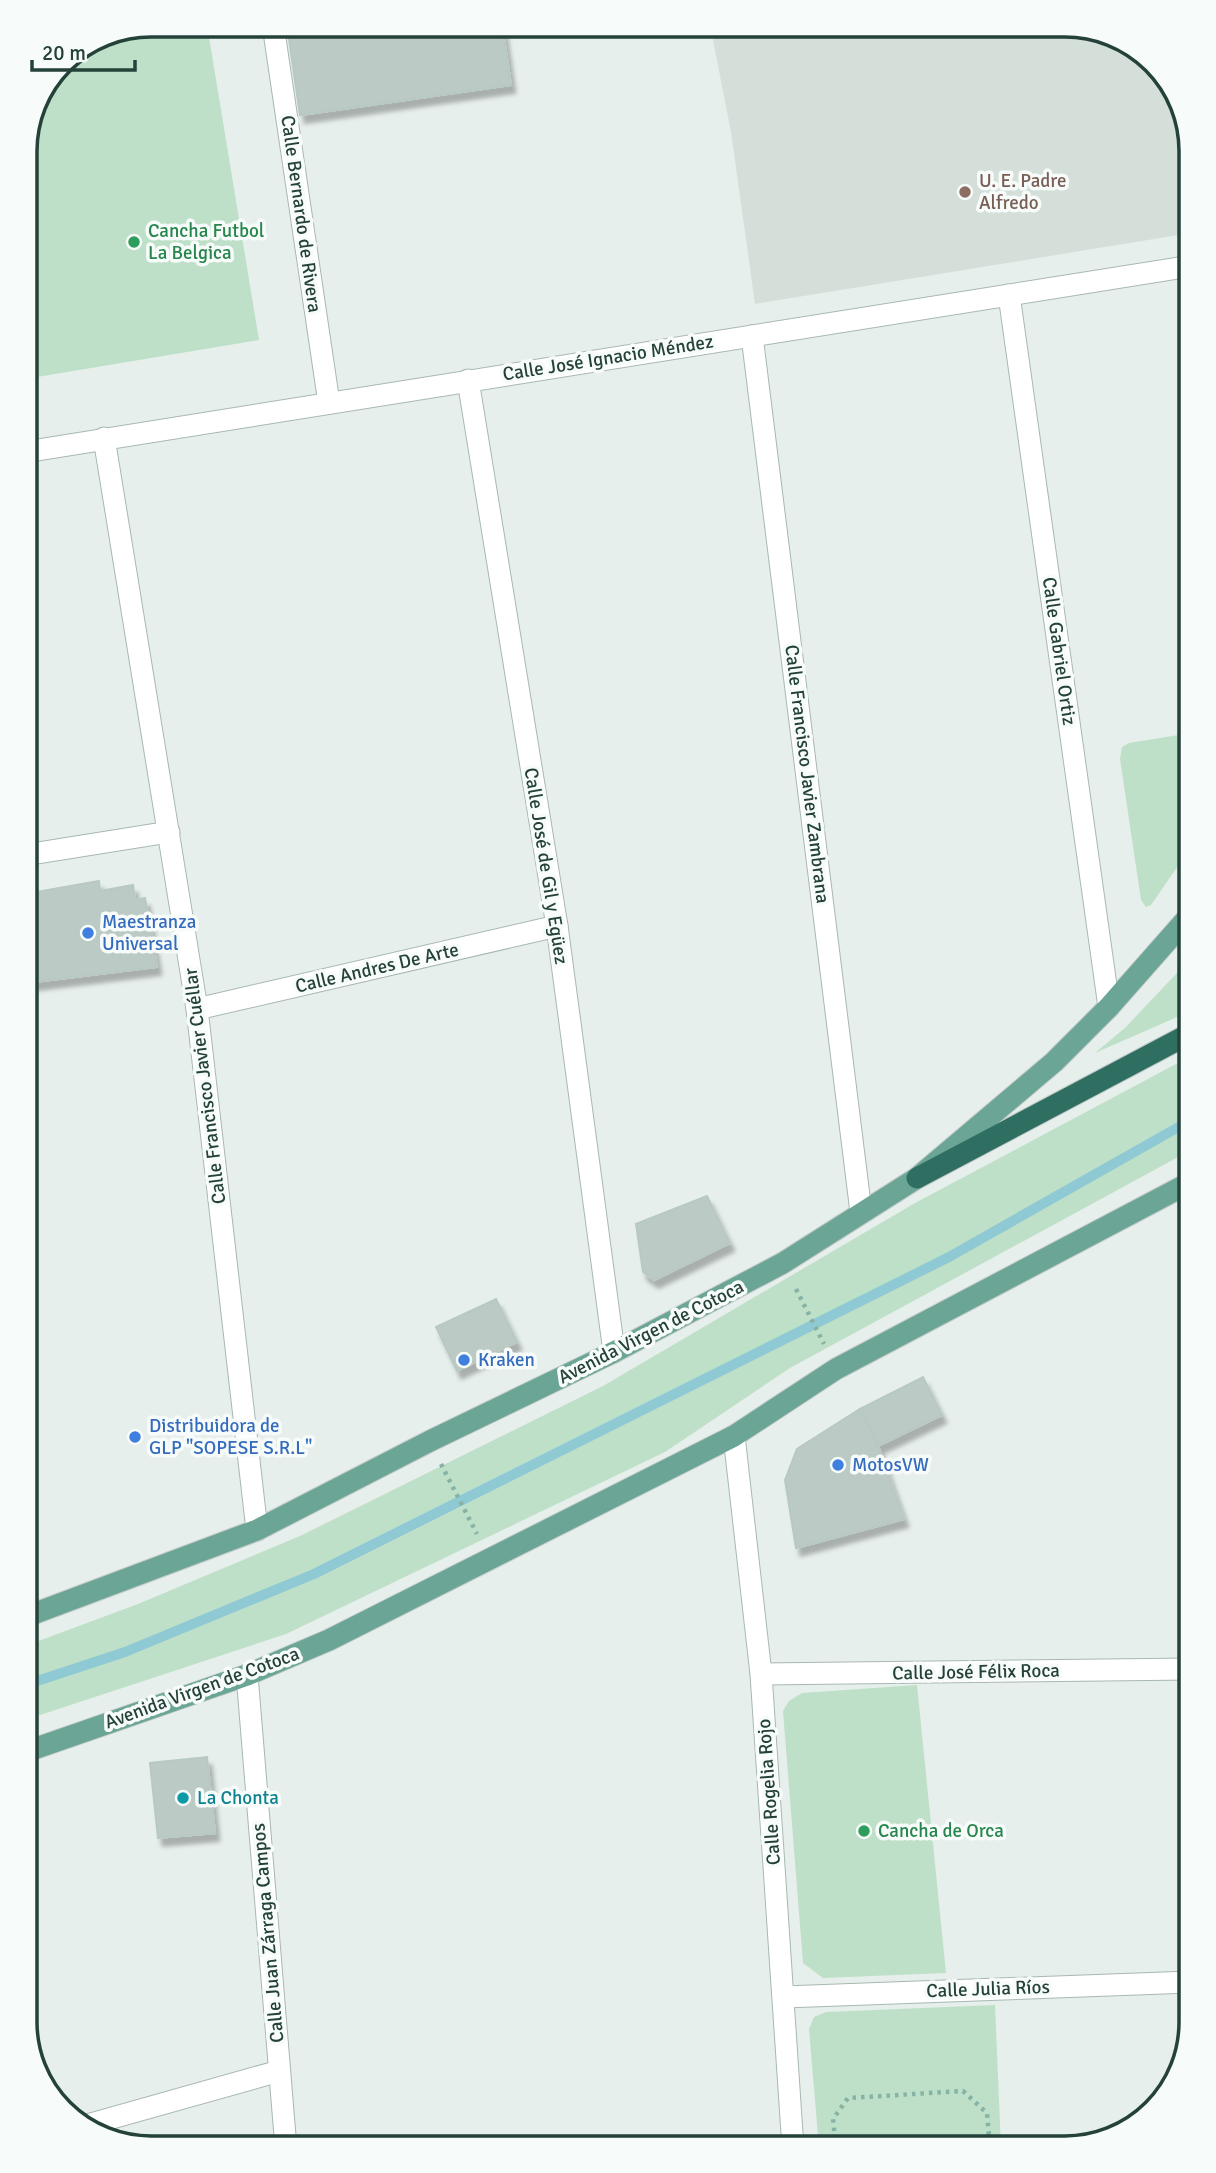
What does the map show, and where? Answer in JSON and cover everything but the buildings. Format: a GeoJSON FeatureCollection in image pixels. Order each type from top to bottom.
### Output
{"type":"FeatureCollection","features":[{"type":"Feature","properties":{"kind":"highway"},"geometry":{"type":"LineString","coordinates":[[917,1178],[1179,1040]]}},
{"type":"Feature","properties":{"kind":"main road","name":"Avenida Virgen de Cotoca"},"geometry":{"type":"LineString","coordinates":[[37,1612],[257,1530],[430,1441],[614,1352],[783,1263],[917,1178],[1054,1062],[1109,1007],[1179,929]]}},
{"type":"Feature","properties":{"kind":"main road","name":"Avenida Virgen de Cotoca"},"geometry":{"type":"LineString","coordinates":[[37,1748],[247,1675],[328,1640],[734,1436],[836,1369],[1179,1189]]}},
{"type":"Feature","properties":{"kind":"street","name":"Calle Bernardo de Rivera"},"geometry":{"type":"LineString","coordinates":[[275,37],[329,403]]}},
{"type":"Feature","properties":{"kind":"street","name":"Calle José Ignacio Méndez"},"geometry":{"type":"LineString","coordinates":[[37,450],[1179,268]]}},
{"type":"Feature","properties":{"kind":"street","name":"Calle Gabriel Ortiz"},"geometry":{"type":"LineString","coordinates":[[1009,295],[1109,1007]]}},
{"type":"Feature","properties":{"kind":"street","name":"Calle Francisco Javier Zambrana"},"geometry":{"type":"LineString","coordinates":[[752,336],[862,1212]]}},
{"type":"Feature","properties":{"kind":"street","name":"Calle José de Gil y Egüez"},"geometry":{"type":"LineString","coordinates":[[468,380],[557,926],[614,1352]]}},
{"type":"Feature","properties":{"kind":"street","name":"Calle Francisco Javier Cuéllar"},"geometry":{"type":"LineString","coordinates":[[104,438],[197,1009],[257,1530]]}},
{"type":"Feature","properties":{"kind":"street"},"geometry":{"type":"LineString","coordinates":[[37,853],[170,832]]}},
{"type":"Feature","properties":{"kind":"street","name":"Calle Andres De Arte"},"geometry":{"type":"LineString","coordinates":[[197,1009],[557,926]]}},
{"type":"Feature","properties":{"kind":"street","name":"Calle Rogelia Rojo"},"geometry":{"type":"LineString","coordinates":[[734,1436],[761,1674],[792,2136]]}},
{"type":"Feature","properties":{"kind":"street","name":"Calle José Félix Roca"},"geometry":{"type":"LineString","coordinates":[[761,1674],[1179,1669]]}},
{"type":"Feature","properties":{"kind":"street","name":"Calle Juan Zárraga Campos"},"geometry":{"type":"LineString","coordinates":[[247,1675],[285,2136]]}},
{"type":"Feature","properties":{"kind":"street","name":"Calle Julia Ríos"},"geometry":{"type":"LineString","coordinates":[[784,1997],[1179,1982]]}},
{"type":"Feature","properties":{"kind":"street"},"geometry":{"type":"LineString","coordinates":[[97,2122],[279,2071]]}},
{"type":"Feature","properties":{"kind":"path"},"geometry":{"type":"LineString","coordinates":[[796,1289],[830,1354]]}},
{"type":"Feature","properties":{"kind":"path"},"geometry":{"type":"LineString","coordinates":[[441,1465],[475,1531]]}},
{"type":"Feature","properties":{"kind":"path"},"geometry":{"type":"LineString","coordinates":[[835,2136],[833,2119],[848,2098],[963,2091],[988,2113],[989,2136]]}},
{"type":"Feature","properties":{"kind":"shaded area","name":"U. E. Padre Alfredo"},"geometry":{"type":"Polygon","coordinates":[[[712,37],[1087,39],[1116,49],[1140,65],[1167,100],[1177,129],[1179,151],[1179,235],[755,304],[731,132],[712,37]]]}},
{"type":"Feature","properties":{"kind":"green space","name":"Cancha Futbol La Belgica"},"geometry":{"type":"Polygon","coordinates":[[[209,37],[259,340],[37,377],[37,144],[41,121],[60,81],[94,52],[114,43],[136,38],[209,37]]]}},
{"type":"Feature","properties":{"kind":"green space"},"geometry":{"type":"Polygon","coordinates":[[[1179,735],[1179,864],[1151,905],[1146,907],[1141,900],[1120,759],[1122,747],[1129,743],[1179,735]]]}},
{"type":"Feature","properties":{"kind":"green space"},"geometry":{"type":"Polygon","coordinates":[[[1179,971],[1179,1016],[1095,1053],[1126,1027],[1179,971]]]}},
{"type":"Feature","properties":{"kind":"green space"},"geometry":{"type":"Polygon","coordinates":[[[1179,1062],[1179,1157],[790,1368],[665,1452],[286,1634],[37,1716],[37,1642],[138,1604],[300,1536],[603,1386],[915,1203],[1179,1062]]]}},
{"type":"Feature","properties":{"kind":"green space"},"geometry":{"type":"Polygon","coordinates":[[[917,1685],[946,1973],[823,1978],[803,1963],[783,1711],[789,1701],[802,1693],[917,1685]]]}},
{"type":"Feature","properties":{"kind":"green space"},"geometry":{"type":"Polygon","coordinates":[[[995,2005],[1000,2136],[818,2136],[809,2029],[814,2017],[826,2012],[995,2005]]]}},
{"type":"Feature","properties":{"kind":"waterway"},"geometry":{"type":"LineString","coordinates":[[37,1681],[125,1652],[314,1574],[949,1257],[1179,1127]]}},
{"type":"Feature","properties":{"kind":"place","name":"U. E. Padre Alfredo"},"geometry":{"type":"Point","coordinates":[965,192]}},
{"type":"Feature","properties":{"kind":"place","name":"Cancha Futbol La Belgica"},"geometry":{"type":"Point","coordinates":[134,242]}},
{"type":"Feature","properties":{"kind":"place","name":"Maestranza Universal"},"geometry":{"type":"Point","coordinates":[88,933]}},
{"type":"Feature","properties":{"kind":"place","name":"Kraken"},"geometry":{"type":"Point","coordinates":[464,1360]}},
{"type":"Feature","properties":{"kind":"place","name":"Distribuidora de GLP \"SOPESE S.R.L\""},"geometry":{"type":"Point","coordinates":[135,1437]}},
{"type":"Feature","properties":{"kind":"place","name":"MotosVW"},"geometry":{"type":"Point","coordinates":[838,1465]}},
{"type":"Feature","properties":{"kind":"place","name":"La Chonta"},"geometry":{"type":"Point","coordinates":[183,1798]}},
{"type":"Feature","properties":{"kind":"place","name":"Cancha de Orca"},"geometry":{"type":"Point","coordinates":[864,1831]}}]}
